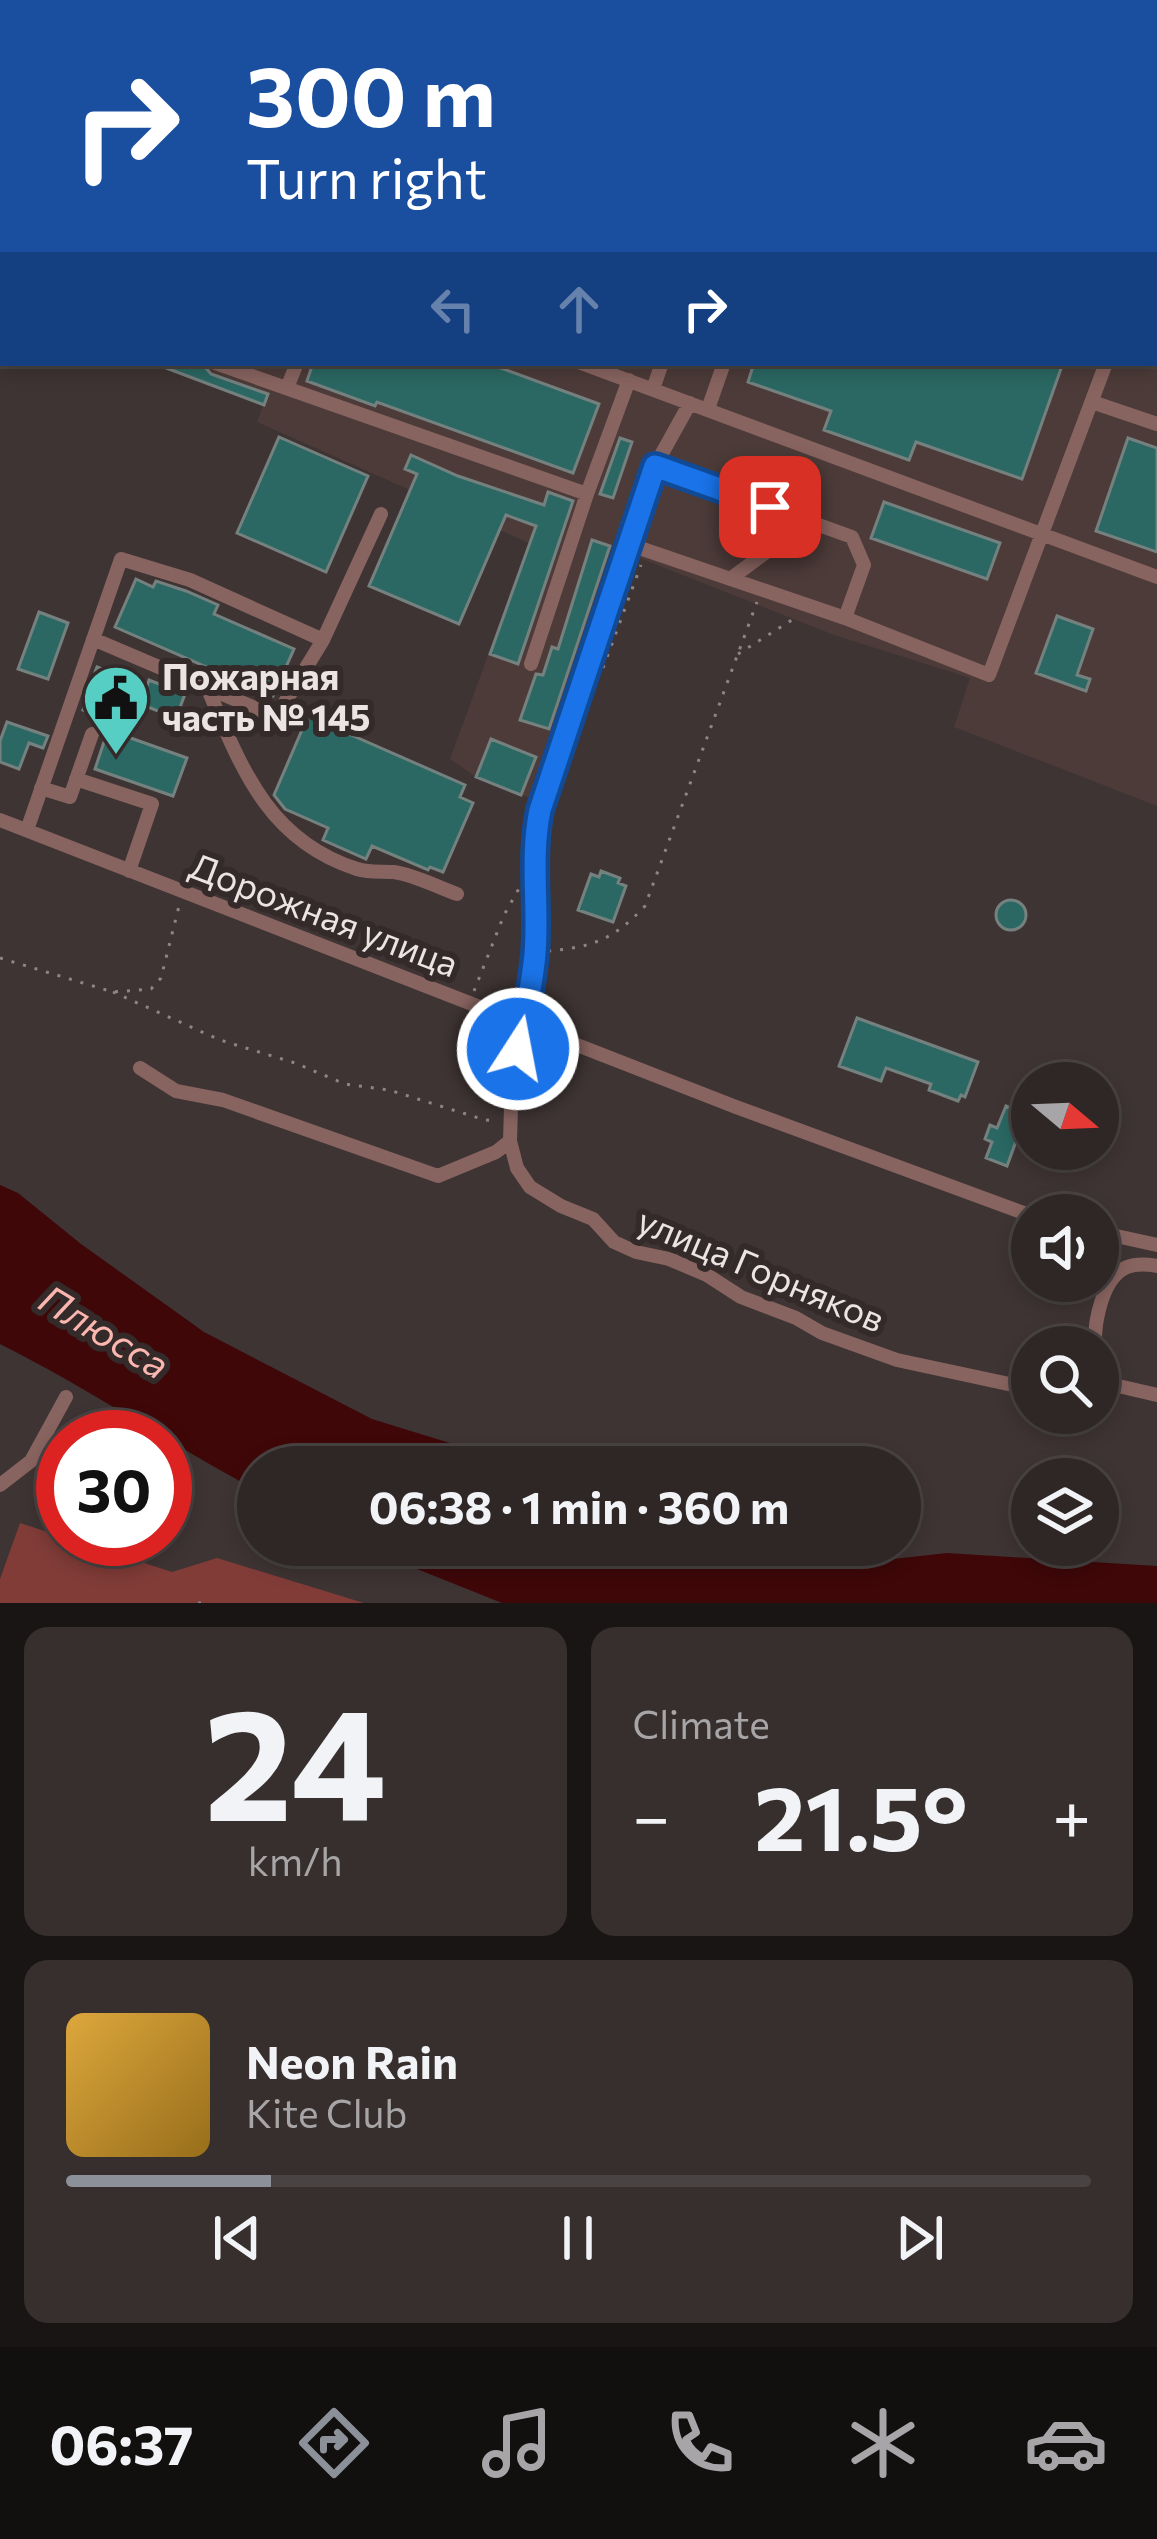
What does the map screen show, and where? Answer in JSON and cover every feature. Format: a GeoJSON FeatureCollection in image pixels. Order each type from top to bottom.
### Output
{"type":"FeatureCollection","features":[{"type":"Feature","properties":{"kind":"street"},"geometry":{"type":"LineString","coordinates":[[224,366],[587,494]]}},
{"type":"Feature","properties":{"kind":"street"},"geometry":{"type":"LineString","coordinates":[[287,388],[296,366]]}},
{"type":"Feature","properties":{"kind":"street"},"geometry":{"type":"LineString","coordinates":[[589,366],[1157,577]]}},
{"type":"Feature","properties":{"kind":"street"},"geometry":{"type":"LineString","coordinates":[[653,389],[661,366]]}},
{"type":"Feature","properties":{"kind":"street"},"geometry":{"type":"LineString","coordinates":[[708,410],[723,366]]}},
{"type":"Feature","properties":{"kind":"street"},"geometry":{"type":"LineString","coordinates":[[628,544],[989,675],[1105,366]]}},
{"type":"Feature","properties":{"kind":"street"},"geometry":{"type":"LineString","coordinates":[[531,664],[628,380]]}},
{"type":"Feature","properties":{"kind":"street"},"geometry":{"type":"LineString","coordinates":[[1092,402],[1157,424]]}},
{"type":"Feature","properties":{"kind":"street","name":"улица Горняков"},"geometry":{"type":"LineString","coordinates":[[690,403],[655,466],[540,810],[534,848],[535,952],[512,1072],[511,1141],[517,1168],[530,1186],[593,1219],[614,1242],[707,1275],[741,1298],[796,1318],[822,1334],[897,1360],[1011,1384]]}},
{"type":"Feature","properties":{"kind":"street"},"geometry":{"type":"LineString","coordinates":[[655,466],[852,537],[863,565],[845,619]]}},
{"type":"Feature","properties":{"kind":"street"},"geometry":{"type":"LineString","coordinates":[[93,639],[276,717],[323,640],[381,514]]}},
{"type":"Feature","properties":{"kind":"street"},"geometry":{"type":"LineString","coordinates":[[730,579],[808,521]]}},
{"type":"Feature","properties":{"kind":"street"},"geometry":{"type":"LineString","coordinates":[[27,830],[121,559],[190,580],[323,640]]}},
{"type":"Feature","properties":{"kind":"street"},"geometry":{"type":"LineString","coordinates":[[207,687],[238,761],[279,823],[316,853],[362,872],[398,872],[457,894]]}},
{"type":"Feature","properties":{"kind":"street"},"geometry":{"type":"LineString","coordinates":[[41,788],[70,797],[92,734]]}},
{"type":"Feature","properties":{"kind":"street"},"geometry":{"type":"LineString","coordinates":[[76,779],[152,804],[130,872]]}},
{"type":"Feature","properties":{"kind":"street","name":"Дорожная улица"},"geometry":{"type":"LineString","coordinates":[[0,820],[1011,1210]]}},
{"type":"Feature","properties":{"kind":"street"},"geometry":{"type":"LineString","coordinates":[[140,1067],[176,1090],[223,1100],[438,1176],[511,1141]]}},
{"type":"Feature","properties":{"kind":"street"},"geometry":{"type":"LineString","coordinates":[[1119,1237],[1157,1245]]}},
{"type":"Feature","properties":{"kind":"street"},"geometry":{"type":"LineString","coordinates":[[1098,1326],[1114,1275],[1142,1264],[1157,1266]]}},
{"type":"Feature","properties":{"kind":"street"},"geometry":{"type":"LineString","coordinates":[[1119,1385],[1157,1395]]}},
{"type":"Feature","properties":{"kind":"street"},"geometry":{"type":"LineString","coordinates":[[0,1485],[31,1461],[66,1397]]}},
{"type":"Feature","properties":{"kind":"path"},"geometry":{"type":"LineString","coordinates":[[535,952],[596,943],[624,929],[645,906],[761,590]]}},
{"type":"Feature","properties":{"kind":"path"},"geometry":{"type":"LineString","coordinates":[[737,654],[812,607]]}},
{"type":"Feature","properties":{"kind":"path"},"geometry":{"type":"LineString","coordinates":[[113,992],[151,988],[161,977],[182,892]]}},
{"type":"Feature","properties":{"kind":"path"},"geometry":{"type":"LineString","coordinates":[[0,958],[113,992],[220,1040],[345,1084],[388,1090],[484,1120],[511,1122]]}},
{"type":"Feature","properties":{"kind":"shaded area"},"geometry":{"type":"Polygon","coordinates":[[[157,366],[1157,366],[1157,806],[954,727],[970,678],[834,635],[612,547],[530,798],[476,777],[450,759],[529,543],[257,422],[263,405],[157,366]]]}},
{"type":"Feature","properties":{"kind":"shaded area"},"geometry":{"type":"Polygon","coordinates":[[[20,1523],[36,1528],[36,1566],[154,1566],[172,1572],[217,1558],[364,1603],[0,1603],[0,1579],[20,1523]]]}},
{"type":"Feature","properties":{"kind":"water","name":"Плюсса"},"geometry":{"type":"Polygon","coordinates":[[[0,1185],[18,1193],[204,1332],[372,1419],[460,1446],[237,1446],[237,1479],[192,1454],[192,1410],[118,1410],[0,1344],[0,1185]]]}},
{"type":"Feature","properties":{"kind":"water"},"geometry":{"type":"Polygon","coordinates":[[[947,1553],[1011,1557],[1011,1566],[1157,1566],[1157,1603],[502,1603],[410,1566],[921,1566],[921,1556],[947,1553]]]}},
{"type":"Feature","properties":{"kind":"building"},"geometry":{"type":"Polygon","coordinates":[[[161,366],[205,367],[211,374],[268,394],[264,405],[161,366]]]}},
{"type":"Feature","properties":{"kind":"building"},"geometry":{"type":"Polygon","coordinates":[[[312,366],[495,366],[599,404],[573,473],[307,381],[312,366]]]}},
{"type":"Feature","properties":{"kind":"building"},"geometry":{"type":"Polygon","coordinates":[[[753,366],[1062,366],[1022,479],[916,442],[909,460],[824,430],[831,411],[748,382],[753,366]]]}},
{"type":"Feature","properties":{"kind":"building"},"geometry":{"type":"Polygon","coordinates":[[[279,437],[368,476],[326,572],[237,533],[279,437]]]}},
{"type":"Feature","properties":{"kind":"building"},"geometry":{"type":"Polygon","coordinates":[[[620,438],[632,442],[613,498],[600,494],[620,438]]]}},
{"type":"Feature","properties":{"kind":"building"},"geometry":{"type":"Polygon","coordinates":[[[1128,438],[1157,448],[1157,552],[1096,531],[1128,438]]]}},
{"type":"Feature","properties":{"kind":"building"},"geometry":{"type":"Polygon","coordinates":[[[411,455],[544,505],[548,492],[573,501],[518,664],[490,654],[536,526],[506,515],[459,624],[369,586],[417,474],[405,469],[411,455]]]}},
{"type":"Feature","properties":{"kind":"building"},"geometry":{"type":"Polygon","coordinates":[[[884,502],[1000,543],[987,579],[871,538],[884,502]]]}},
{"type":"Feature","properties":{"kind":"building"},"geometry":{"type":"Polygon","coordinates":[[[592,540],[610,546],[549,729],[520,720],[536,674],[543,675],[552,647],[558,649],[592,540]]]}},
{"type":"Feature","properties":{"kind":"building"},"geometry":{"type":"Polygon","coordinates":[[[136,579],[153,587],[156,581],[218,605],[214,614],[294,649],[273,696],[115,627],[136,579]]]}},
{"type":"Feature","properties":{"kind":"building"},"geometry":{"type":"Polygon","coordinates":[[[39,612],[68,623],[48,679],[18,669],[39,612]]]}},
{"type":"Feature","properties":{"kind":"building"},"geometry":{"type":"Polygon","coordinates":[[[1057,616],[1093,629],[1077,675],[1090,679],[1086,691],[1036,673],[1057,616]]]}},
{"type":"Feature","properties":{"kind":"building"},"geometry":{"type":"Polygon","coordinates":[[[97,667],[185,694],[176,718],[112,688],[99,718],[83,710],[97,667]]]}},
{"type":"Feature","properties":{"kind":"building"},"geometry":{"type":"Polygon","coordinates":[[[308,716],[465,785],[460,797],[473,803],[443,872],[372,846],[366,859],[323,840],[328,828],[285,809],[274,795],[308,716]]]}},
{"type":"Feature","properties":{"kind":"building"},"geometry":{"type":"Polygon","coordinates":[[[7,722],[48,736],[43,748],[29,743],[19,769],[0,762],[0,741],[7,722]]]}},
{"type":"Feature","properties":{"kind":"building"},"geometry":{"type":"Polygon","coordinates":[[[108,730],[187,758],[173,796],[95,769],[108,730]]]}},
{"type":"Feature","properties":{"kind":"building"},"geometry":{"type":"Polygon","coordinates":[[[491,739],[536,757],[521,795],[476,777],[491,739]]]}},
{"type":"Feature","properties":{"kind":"building"},"geometry":{"type":"Polygon","coordinates":[[[601,871],[620,878],[618,883],[626,886],[613,922],[578,910],[591,874],[599,877],[601,871]]]}},
{"type":"Feature","properties":{"kind":"building"},"geometry":{"type":"Polygon","coordinates":[[[1011,900],[1022,904],[1026,915],[1022,926],[1011,930],[1000,926],[996,915],[1000,904],[1011,900]]]}},
{"type":"Feature","properties":{"kind":"building"},"geometry":{"type":"Polygon","coordinates":[[[857,1018],[978,1062],[965,1097],[961,1095],[958,1101],[929,1090],[931,1084],[886,1068],[881,1081],[839,1066],[857,1018]]]}},
{"type":"Feature","properties":{"kind":"building"},"geometry":{"type":"Polygon","coordinates":[[[1006,1106],[1011,1108],[1007,1166],[986,1158],[992,1142],[985,1139],[990,1125],[997,1128],[1006,1106]]]}},
{"type":"Feature","properties":{"kind":"place","name":"Пожарная часть № 145"},"geometry":{"type":"Point","coordinates":[116,757]}},
{"type":"Feature","properties":{"kind":"route"},"geometry":{"type":"LineString","coordinates":[[518,1049],[535,952],[534,861],[540,810],[655,466],[770,507]]}}]}
